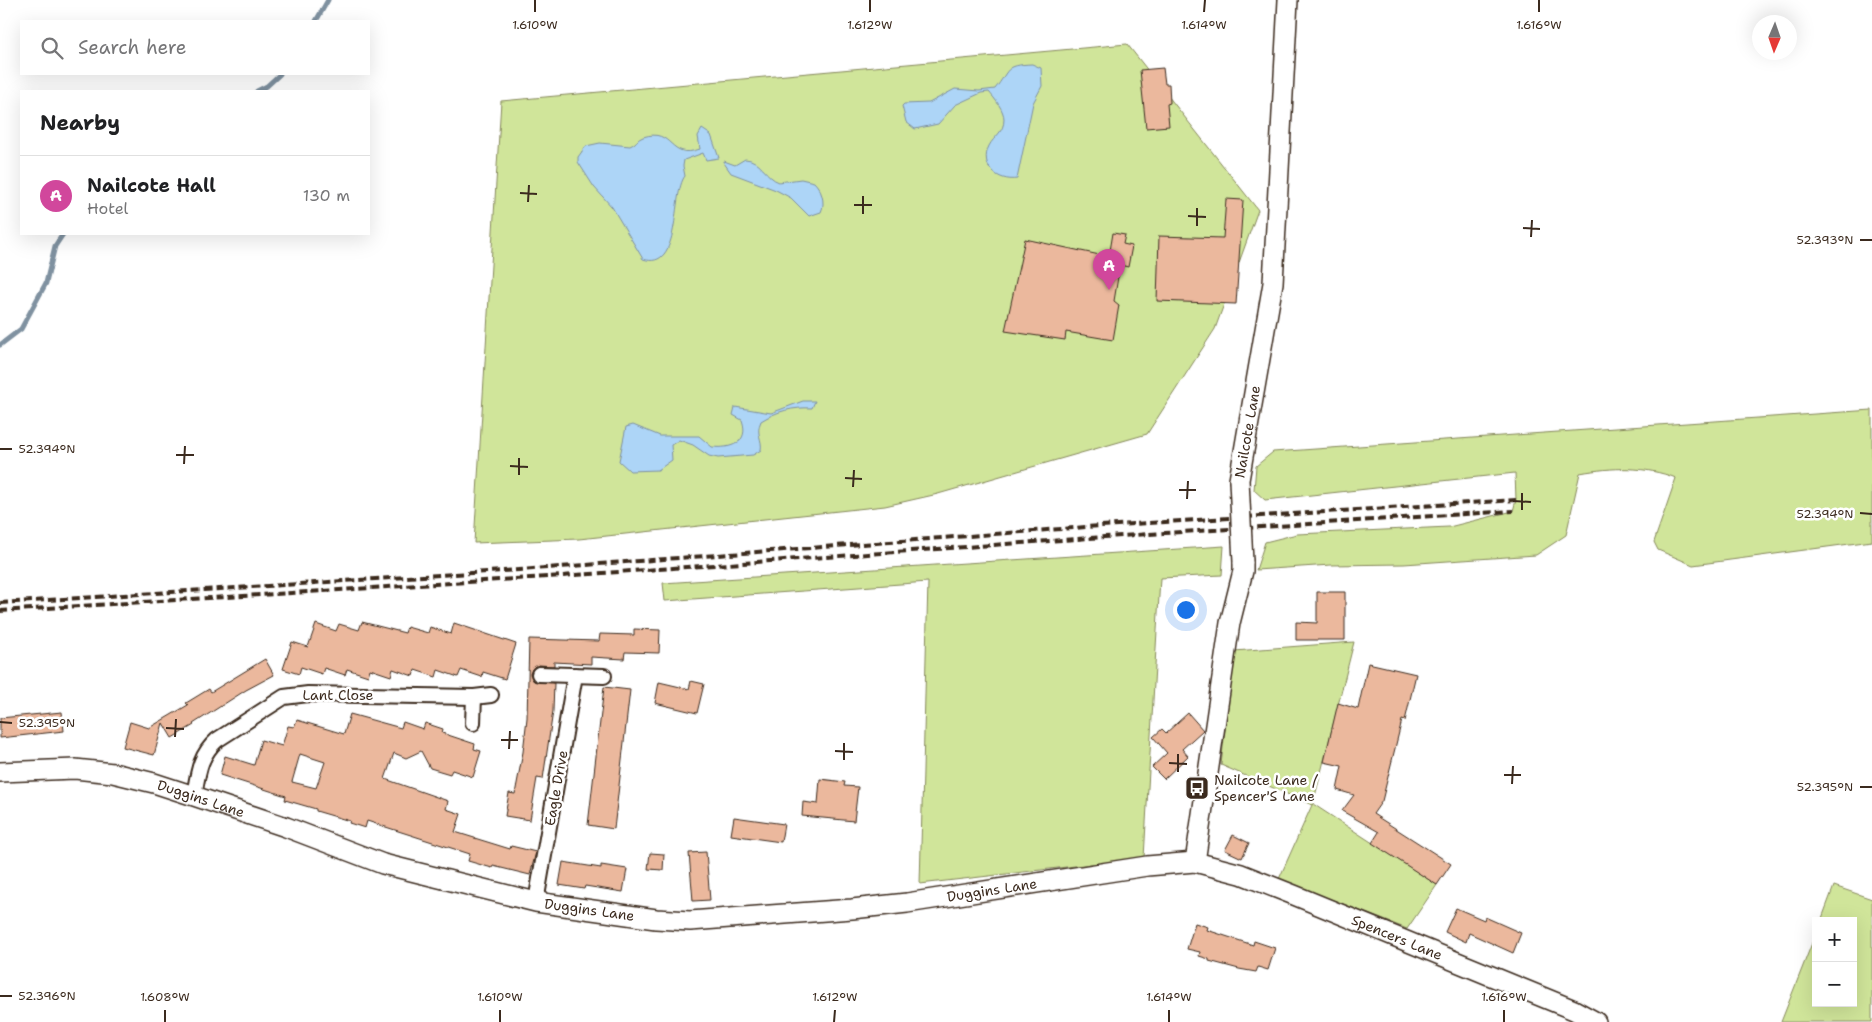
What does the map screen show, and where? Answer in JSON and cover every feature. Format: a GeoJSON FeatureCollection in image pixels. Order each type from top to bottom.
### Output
{"type":"FeatureCollection","features":[{"type":"Feature","properties":{"kind":"main road","name":"Nailcote Lane"},"geometry":{"type":"LineString","coordinates":[[1195,862],[1230,623],[1243,571],[1239,480],[1273,284],[1288,0]]}},
{"type":"Feature","properties":{"kind":"main road","name":"Duggins Lane"},"geometry":{"type":"LineString","coordinates":[[0,772],[75,769],[113,773],[154,783],[286,827],[383,864],[489,892],[536,902],[690,921],[907,903],[1147,866],[1195,862]]}},
{"type":"Feature","properties":{"kind":"main road","name":"Spencers Lane"},"geometry":{"type":"LineString","coordinates":[[1195,862],[1241,874],[1294,895],[1574,1010],[1596,1022]]}},
{"type":"Feature","properties":{"kind":"street"},"geometry":{"type":"LineString","coordinates":[[539,674],[604,676]]}},
{"type":"Feature","properties":{"kind":"street","name":"Eagle Drive"},"geometry":{"type":"LineString","coordinates":[[536,902],[575,675]]}},
{"type":"Feature","properties":{"kind":"street","name":"Lant Close"},"geometry":{"type":"LineString","coordinates":[[194,796],[199,766],[207,749],[217,740],[284,697],[308,694],[474,697],[491,695]]}},
{"type":"Feature","properties":{"kind":"street"},"geometry":{"type":"LineString","coordinates":[[473,723],[474,697]]}},
{"type":"Feature","properties":{"kind":"green space"},"geometry":{"type":"Polygon","coordinates":[[[1127,44],[1258,210],[1215,329],[1147,434],[938,494],[885,506],[579,539],[474,543],[501,101],[1127,44]]]}},
{"type":"Feature","properties":{"kind":"green space"},"geometry":{"type":"Polygon","coordinates":[[[1872,410],[1872,541],[1693,565],[1658,550],[1654,542],[1676,478],[1653,471],[1617,469],[1580,473],[1566,535],[1536,555],[1404,564],[1331,565],[1256,570],[1265,542],[1297,534],[1449,527],[1513,511],[1516,500],[1515,473],[1265,500],[1254,490],[1256,466],[1273,452],[1872,410]]]}},
{"type":"Feature","properties":{"kind":"green space"},"geometry":{"type":"Polygon","coordinates":[[[1224,546],[1222,575],[1160,578],[1144,858],[920,884],[928,582],[665,601],[663,583],[1224,546]]]}},
{"type":"Feature","properties":{"kind":"green space"},"geometry":{"type":"Polygon","coordinates":[[[1354,642],[1313,804],[1437,885],[1407,929],[1279,879],[1312,805],[1221,765],[1234,651],[1354,642]]]}},
{"type":"Feature","properties":{"kind":"green space"},"geometry":{"type":"Polygon","coordinates":[[[1834,886],[1872,899],[1872,1022],[1781,1022],[1812,943],[1812,1007],[1857,1007],[1857,917],[1822,917],[1834,886]]]}},
{"type":"Feature","properties":{"kind":"water"},"geometry":{"type":"Polygon","coordinates":[[[1032,64],[1041,68],[1042,86],[1033,103],[1017,179],[1003,178],[997,175],[988,166],[986,160],[989,146],[1004,124],[1001,108],[989,92],[981,93],[955,105],[938,124],[915,129],[906,122],[902,106],[904,104],[929,103],[955,89],[979,91],[995,89],[1012,67],[1032,64]]]}},
{"type":"Feature","properties":{"kind":"water"},"geometry":{"type":"Polygon","coordinates":[[[702,129],[711,135],[719,158],[706,160],[703,153],[684,160],[685,176],[678,198],[670,243],[664,254],[655,260],[643,259],[612,207],[594,187],[578,162],[578,157],[586,146],[600,143],[630,146],[643,137],[653,135],[660,136],[682,151],[690,152],[700,149],[698,136],[702,129]]]}},
{"type":"Feature","properties":{"kind":"water"},"geometry":{"type":"Polygon","coordinates":[[[745,159],[755,162],[770,177],[779,182],[801,179],[814,182],[822,196],[821,212],[809,216],[791,198],[776,190],[731,173],[724,163],[724,161],[735,165],[745,159]]]}},
{"type":"Feature","properties":{"kind":"water"},"geometry":{"type":"Polygon","coordinates":[[[803,401],[815,401],[812,408],[785,410],[761,421],[759,433],[761,450],[753,455],[718,458],[709,456],[693,445],[679,440],[671,445],[672,460],[658,470],[630,471],[619,461],[626,427],[633,425],[660,436],[699,436],[712,447],[726,447],[737,443],[743,434],[742,420],[733,415],[735,407],[771,413],[803,401]]]}},
{"type":"Feature","properties":{"kind":"building"},"geometry":{"type":"Polygon","coordinates":[[[1163,68],[1165,84],[1169,84],[1170,103],[1167,104],[1169,126],[1146,128],[1140,70],[1163,68]]]}},
{"type":"Feature","properties":{"kind":"building"},"geometry":{"type":"Polygon","coordinates":[[[1226,199],[1243,200],[1236,304],[1157,301],[1159,236],[1223,238],[1226,199]]]}},
{"type":"Feature","properties":{"kind":"building"},"geometry":{"type":"Polygon","coordinates":[[[1113,233],[1125,235],[1123,244],[1132,246],[1128,267],[1120,265],[1114,301],[1119,305],[1113,340],[1066,332],[1065,340],[1005,331],[1025,239],[1109,257],[1113,233]]]}},
{"type":"Feature","properties":{"kind":"building"},"geometry":{"type":"Polygon","coordinates":[[[1317,592],[1345,592],[1345,640],[1296,640],[1296,622],[1317,623],[1317,592]]]}},
{"type":"Feature","properties":{"kind":"building"},"geometry":{"type":"Polygon","coordinates":[[[362,622],[405,633],[407,627],[428,633],[430,627],[451,634],[454,623],[516,644],[505,679],[483,672],[482,677],[461,670],[458,677],[438,670],[436,677],[415,670],[413,676],[393,669],[391,676],[370,669],[368,676],[347,669],[345,675],[324,668],[322,674],[301,667],[299,674],[283,669],[292,642],[308,647],[316,624],[336,631],[339,624],[359,630],[362,622]]]}},
{"type":"Feature","properties":{"kind":"building"},"geometry":{"type":"Polygon","coordinates":[[[634,629],[660,630],[659,653],[625,652],[624,659],[591,657],[591,664],[554,662],[554,666],[539,665],[532,669],[530,674],[534,681],[554,683],[553,711],[543,779],[537,778],[530,820],[505,816],[509,793],[515,794],[523,752],[527,718],[529,639],[599,641],[600,634],[634,635],[634,629]]]}},
{"type":"Feature","properties":{"kind":"building"},"geometry":{"type":"Polygon","coordinates":[[[265,659],[274,675],[246,690],[172,738],[163,723],[154,755],[123,747],[130,722],[149,728],[188,705],[186,703],[209,689],[211,692],[265,659]]]}},
{"type":"Feature","properties":{"kind":"building"},"geometry":{"type":"Polygon","coordinates":[[[1368,663],[1416,674],[1405,721],[1402,720],[1382,801],[1373,814],[1451,864],[1437,885],[1372,843],[1379,832],[1342,811],[1354,795],[1337,790],[1342,766],[1324,762],[1338,703],[1358,709],[1368,663]]]}},
{"type":"Feature","properties":{"kind":"building"},"geometry":{"type":"Polygon","coordinates":[[[691,681],[704,684],[697,713],[655,703],[659,682],[689,689],[691,681]]]}},
{"type":"Feature","properties":{"kind":"building"},"geometry":{"type":"Polygon","coordinates":[[[604,687],[630,690],[614,829],[588,825],[604,687]]]}},
{"type":"Feature","properties":{"kind":"building"},"geometry":{"type":"Polygon","coordinates":[[[62,712],[64,731],[0,738],[0,718],[62,712]]]}},
{"type":"Feature","properties":{"kind":"building"},"geometry":{"type":"Polygon","coordinates":[[[1188,713],[1203,730],[1182,749],[1188,756],[1164,779],[1152,767],[1167,753],[1153,737],[1162,729],[1166,733],[1188,713]]]}},
{"type":"Feature","properties":{"kind":"building"},"geometry":{"type":"Polygon","coordinates":[[[350,714],[401,728],[403,722],[423,729],[425,723],[443,729],[442,733],[475,744],[474,749],[481,751],[473,777],[452,770],[450,774],[430,768],[421,751],[406,758],[394,753],[385,779],[448,801],[446,809],[461,814],[455,832],[510,849],[511,846],[536,852],[530,875],[493,866],[492,868],[468,861],[470,854],[367,821],[365,828],[349,823],[350,821],[285,800],[286,796],[220,775],[225,756],[254,765],[261,740],[282,746],[288,726],[294,727],[297,720],[344,734],[350,714]],[[300,754],[292,782],[316,788],[325,762],[300,754]]]}},
{"type":"Feature","properties":{"kind":"building"},"geometry":{"type":"Polygon","coordinates":[[[820,779],[845,782],[844,786],[858,787],[854,821],[802,816],[803,802],[818,804],[820,779]]]}},
{"type":"Feature","properties":{"kind":"building"},"geometry":{"type":"Polygon","coordinates":[[[734,817],[784,824],[781,842],[731,835],[734,817]]]}},
{"type":"Feature","properties":{"kind":"building"},"geometry":{"type":"Polygon","coordinates":[[[1233,835],[1249,843],[1242,858],[1225,850],[1233,835]]]}},
{"type":"Feature","properties":{"kind":"building"},"geometry":{"type":"Polygon","coordinates":[[[706,852],[710,900],[693,901],[689,853],[706,852]]]}},
{"type":"Feature","properties":{"kind":"building"},"geometry":{"type":"Polygon","coordinates":[[[650,853],[664,854],[663,870],[648,869],[650,853]]]}},
{"type":"Feature","properties":{"kind":"building"},"geometry":{"type":"Polygon","coordinates":[[[563,862],[601,868],[601,865],[627,869],[623,892],[585,886],[584,889],[559,885],[563,862]]]}},
{"type":"Feature","properties":{"kind":"building"},"geometry":{"type":"Polygon","coordinates":[[[1456,908],[1484,920],[1485,917],[1521,933],[1513,953],[1469,933],[1466,942],[1445,932],[1456,908]]]}},
{"type":"Feature","properties":{"kind":"building"},"geometry":{"type":"Polygon","coordinates":[[[1195,923],[1208,927],[1207,930],[1253,945],[1254,941],[1275,948],[1268,970],[1258,967],[1256,972],[1239,969],[1209,961],[1209,959],[1199,956],[1200,952],[1187,949],[1195,923]]]}},
{"type":"Feature","properties":{"kind":"waterway"},"geometry":{"type":"LineString","coordinates":[[317,20],[328,0]]}},
{"type":"Feature","properties":{"kind":"waterway"},"geometry":{"type":"LineString","coordinates":[[259,90],[267,86],[279,75]]}},
{"type":"Feature","properties":{"kind":"waterway"},"geometry":{"type":"LineString","coordinates":[[0,345],[21,329],[46,283],[55,246],[62,235]]}},
{"type":"Feature","properties":{"kind":"railway"},"geometry":{"type":"LineString","coordinates":[[0,603],[533,569],[1100,526],[1516,500]]}},
{"type":"Feature","properties":{"kind":"railway"},"geometry":{"type":"LineString","coordinates":[[0,611],[548,577],[1104,537],[1513,511]]}},
{"type":"Feature","properties":{"kind":"place","name":"Nailcote Hall"},"geometry":{"type":"Point","coordinates":[1109,290]}},
{"type":"Feature","properties":{"kind":"place","name":"Nailcote Lane / Spencer'S Lane"},"geometry":{"type":"Point","coordinates":[1197,788]}}]}
